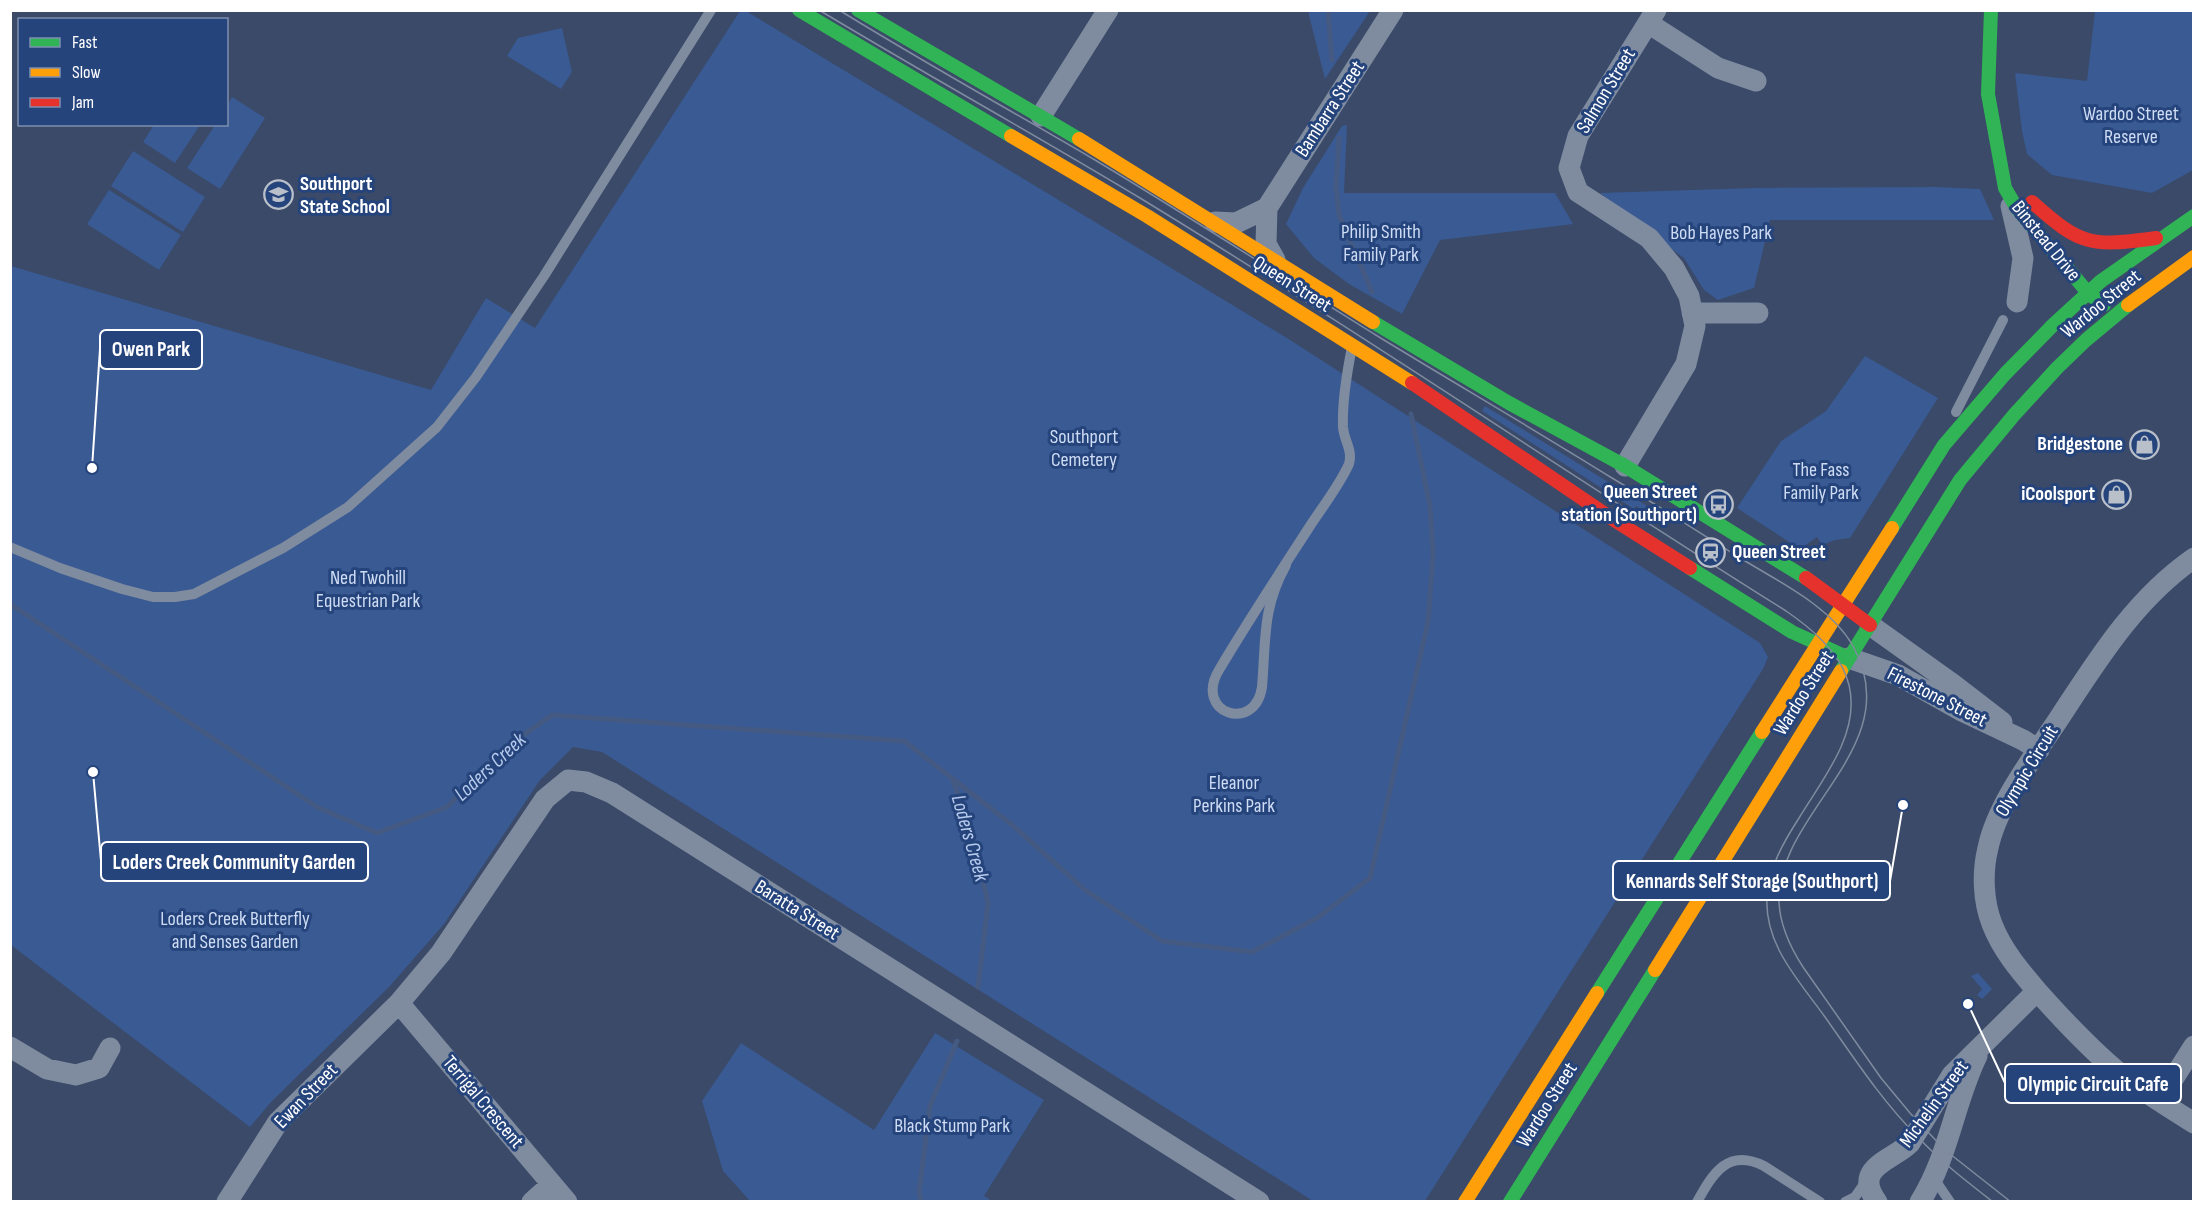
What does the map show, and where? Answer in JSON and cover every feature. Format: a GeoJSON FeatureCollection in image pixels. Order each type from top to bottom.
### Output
{"type":"FeatureCollection","features":[{"type":"Feature","properties":{"kind":"street","name":"Queen Street"},"geometry":{"type":"LineString","coordinates":[[799,10],[1147,216],[1353,345],[1608,516],[1778,624],[1816,645],[1848,658]]}},
{"type":"Feature","properties":{"kind":"street"},"geometry":{"type":"LineString","coordinates":[[1041,116],[1108,10]]}},
{"type":"Feature","properties":{"kind":"street","name":"Bambarra Street"},"geometry":{"type":"LineString","coordinates":[[1267,208],[1393,10]]}},
{"type":"Feature","properties":{"kind":"street","name":"Binstead Drive"},"geometry":{"type":"LineString","coordinates":[[1991,10],[1988,94],[2005,188],[2023,258],[2017,303]]}},
{"type":"Feature","properties":{"kind":"street","name":"Queen Street"},"geometry":{"type":"LineString","coordinates":[[865,13],[1041,116],[1509,403],[1625,466],[1810,580],[1870,625]]}},
{"type":"Feature","properties":{"kind":"street"},"geometry":{"type":"LineString","coordinates":[[1652,17],[1718,68],[1756,81]]}},
{"type":"Feature","properties":{"kind":"street","name":"Salmon Street"},"geometry":{"type":"LineString","coordinates":[[1625,466],[1686,364],[1695,326],[1689,296],[1674,268],[1649,238],[1578,192],[1569,168],[1578,136],[1652,17]]}},
{"type":"Feature","properties":{"kind":"street","name":"Binstead Drive"},"geometry":{"type":"LineString","coordinates":[[1997,148],[2008,174],[2076,253]]}},
{"type":"Feature","properties":{"kind":"street","name":"Binstead Drive"},"geometry":{"type":"LineString","coordinates":[[2005,188],[2016,207],[2089,294],[2116,314]]}},
{"type":"Feature","properties":{"kind":"street","name":"Binstead Drive"},"geometry":{"type":"LineString","coordinates":[[2032,202],[2065,231],[2091,242],[2114,244],[2162,237]]}},
{"type":"Feature","properties":{"kind":"street"},"geometry":{"type":"LineString","coordinates":[[1215,222],[1236,223],[1267,208],[1266,244],[1275,260]]}},
{"type":"Feature","properties":{"kind":"street","name":"Wardoo Street"},"geometry":{"type":"LineString","coordinates":[[1465,1202],[1841,604],[1926,471],[1959,426],[2005,374],[2101,281],[2193,216]]}},
{"type":"Feature","properties":{"kind":"street","name":"Wardoo Street"},"geometry":{"type":"LineString","coordinates":[[1510,1202],[1960,480],[2007,423],[2072,354],[2116,314],[2193,257]]}},
{"type":"Feature","properties":{"kind":"street","name":"Binstead Drive"},"geometry":{"type":"LineString","coordinates":[[2090,268],[2101,281],[2116,314]]}},
{"type":"Feature","properties":{"kind":"street"},"geometry":{"type":"LineString","coordinates":[[1692,313],[1758,313]]}},
{"type":"Feature","properties":{"kind":"street","name":"Olympic Circuit"},"geometry":{"type":"LineString","coordinates":[[2193,558],[2145,600],[2110,640],[2031,745],[2001,810],[1987,849],[1984,876],[1986,899],[1992,923],[2004,949],[2021,973],[2091,1049],[2120,1073],[2193,1123]]}},
{"type":"Feature","properties":{"kind":"street","name":"Firestone Street"},"geometry":{"type":"LineString","coordinates":[[1870,625],[1960,689],[2031,745]]}},
{"type":"Feature","properties":{"kind":"street","name":"Firestone Street"},"geometry":{"type":"LineString","coordinates":[[1848,658],[1898,675],[1962,711],[2031,745]]}},
{"type":"Feature","properties":{"kind":"street","name":"Baratta Street"},"geometry":{"type":"LineString","coordinates":[[399,1003],[443,952],[545,799],[568,780],[586,782],[612,793],[1259,1202]]}},
{"type":"Feature","properties":{"kind":"street","name":"Michelin Street"},"geometry":{"type":"LineString","coordinates":[[1873,1171],[1881,1161],[1900,1152],[1913,1139],[1952,1074],[2037,991]]}},
{"type":"Feature","properties":{"kind":"street","name":"Terrigal Crescent"},"geometry":{"type":"LineString","coordinates":[[399,1003],[567,1202]]}},
{"type":"Feature","properties":{"kind":"street","name":"Ewan Street"},"geometry":{"type":"LineString","coordinates":[[227,1202],[278,1122],[399,1003]]}},
{"type":"Feature","properties":{"kind":"street","name":"Michelin Street"},"geometry":{"type":"LineString","coordinates":[[1920,1202],[1948,1141],[1971,1068],[1990,1035]]}},
{"type":"Feature","properties":{"kind":"street"},"geometry":{"type":"LineString","coordinates":[[2159,1101],[2193,1046]]}},
{"type":"Feature","properties":{"kind":"street"},"geometry":{"type":"LineString","coordinates":[[10,1047],[47,1070],[76,1075],[99,1068],[110,1048]]}},
{"type":"Feature","properties":{"kind":"street"},"geometry":{"type":"LineString","coordinates":[[1873,1171],[1870,1186],[1877,1202]]}},
{"type":"Feature","properties":{"kind":"street"},"geometry":{"type":"LineString","coordinates":[[532,1202],[552,1184]]}},
{"type":"Feature","properties":{"kind":"lane"},"geometry":{"type":"LineString","coordinates":[[10,547],[60,568],[122,589],[153,597],[175,597],[194,594],[283,548],[348,507],[437,427],[476,377],[544,276],[711,10]]}},
{"type":"Feature","properties":{"kind":"lane","name":"Wardoo Street"},"geometry":{"type":"LineString","coordinates":[[1926,471],[2003,320]]}},
{"type":"Feature","properties":{"kind":"lane"},"geometry":{"type":"LineString","coordinates":[[1286,565],[1269,604],[1259,699],[1246,713],[1234,715],[1219,708],[1211,691],[1212,682],[1350,460],[1350,448],[1344,434],[1343,422],[1353,345]]}},
{"type":"Feature","properties":{"kind":"lane"},"geometry":{"type":"LineString","coordinates":[[1697,1202],[1722,1166],[1731,1160],[1741,1158],[1764,1166],[1819,1200]]}},
{"type":"Feature","properties":{"kind":"lane"},"geometry":{"type":"LineString","coordinates":[[1845,1202],[1858,1194],[1873,1171]]}},
{"type":"Feature","properties":{"kind":"lane"},"geometry":{"type":"LineString","coordinates":[[1933,1177],[1950,1202]]}},
{"type":"Feature","properties":{"kind":"green space"},"geometry":{"type":"Polygon","coordinates":[[[740,11],[746,11],[1287,338],[1760,643],[1768,657],[1763,669],[1425,1201],[1313,1201],[602,752],[573,747],[540,780],[444,924],[389,987],[271,1102],[250,1127],[11,945],[11,266],[431,390],[486,298],[535,328],[740,11]]]}},
{"type":"Feature","properties":{"kind":"green space"},"geometry":{"type":"Polygon","coordinates":[[[1308,11],[1370,11],[1325,79],[1308,11]]]}},
{"type":"Feature","properties":{"kind":"green space","name":"Wardoo Street Reserve"},"geometry":{"type":"Polygon","coordinates":[[[2095,11],[2193,11],[2193,170],[2152,193],[2052,175],[2027,154],[2015,73],[2087,81],[2095,11]]]}},
{"type":"Feature","properties":{"kind":"green space"},"geometry":{"type":"Polygon","coordinates":[[[562,28],[572,72],[561,89],[507,56],[518,38],[562,28]]]}},
{"type":"Feature","properties":{"kind":"green space"},"geometry":{"type":"Polygon","coordinates":[[[232,97],[265,118],[220,189],[187,168],[214,126],[228,126],[228,104],[232,97]]]}},
{"type":"Feature","properties":{"kind":"green space","name":"Philip Smith Family Park"},"geometry":{"type":"Polygon","coordinates":[[[1347,125],[1344,193],[1555,193],[1573,224],[1440,240],[1402,314],[1349,284],[1314,258],[1286,224],[1303,188],[1342,126],[1347,125]]]}},
{"type":"Feature","properties":{"kind":"green space"},"geometry":{"type":"Polygon","coordinates":[[[153,126],[199,126],[175,163],[143,142],[153,126]]]}},
{"type":"Feature","properties":{"kind":"green space"},"geometry":{"type":"Polygon","coordinates":[[[133,151],[205,197],[183,232],[111,186],[133,151]]]}},
{"type":"Feature","properties":{"kind":"green space","name":"Bob Hayes Park"},"geometry":{"type":"Polygon","coordinates":[[[1936,187],[1980,189],[1994,220],[1770,220],[1754,288],[1718,300],[1704,290],[1684,258],[1624,215],[1600,193],[1754,188],[1936,187]]]}},
{"type":"Feature","properties":{"kind":"green space"},"geometry":{"type":"Polygon","coordinates":[[[109,190],[181,235],[159,270],[87,224],[109,190]]]}},
{"type":"Feature","properties":{"kind":"green space","name":"The Fass Family Park"},"geometry":{"type":"Polygon","coordinates":[[[1865,356],[1938,398],[1850,538],[1822,545],[1817,537],[1800,549],[1737,508],[1781,441],[1826,411],[1865,356]]]}},
{"type":"Feature","properties":{"kind":"green space"},"geometry":{"type":"Polygon","coordinates":[[[1485,406],[1660,514],[1655,522],[1639,513],[1641,509],[1636,506],[1634,509],[1482,411],[1485,406]]]}},
{"type":"Feature","properties":{"kind":"green space"},"geometry":{"type":"Polygon","coordinates":[[[1978,973],[1992,989],[1982,999],[1977,995],[1982,989],[1971,976],[1978,973]]]}},
{"type":"Feature","properties":{"kind":"green space","name":"Black Stump Park"},"geometry":{"type":"Polygon","coordinates":[[[935,1033],[1044,1100],[984,1196],[992,1201],[750,1201],[723,1171],[702,1101],[741,1043],[874,1130],[935,1033]]]}},
{"type":"Feature","properties":{"kind":"waterway"},"geometry":{"type":"LineString","coordinates":[[1328,10],[1332,60]]}},
{"type":"Feature","properties":{"kind":"waterway"},"geometry":{"type":"LineString","coordinates":[[1339,138],[1336,187],[1339,215],[1372,292]]}},
{"type":"Feature","properties":{"kind":"waterway","name":"Loders Creek"},"geometry":{"type":"LineString","coordinates":[[10,604],[317,807],[377,833],[447,807],[505,748],[552,715],[904,741],[1011,824],[1085,890],[1162,941],[1252,952],[1317,918],[1370,878],[1428,622],[1433,554],[1430,506],[1411,414]]}},
{"type":"Feature","properties":{"kind":"waterway","name":"Loders Creek"},"geometry":{"type":"LineString","coordinates":[[953,780],[975,844],[988,903],[978,987]]}},
{"type":"Feature","properties":{"kind":"waterway","name":"Loders Creek"},"geometry":{"type":"LineString","coordinates":[[921,1202],[919,1192],[930,1106],[957,1041]]}},
{"type":"Feature","properties":{"kind":"tram line"},"geometry":{"type":"LineString","coordinates":[[819,10],[1100,174],[1221,248],[1786,611],[1820,638],[1843,668],[1849,685],[1851,704],[1849,724],[1832,765],[1788,837],[1774,865],[1767,897],[1771,931],[1779,950],[1795,976],[1869,1079],[1904,1123],[1935,1154],[1993,1202]]}},
{"type":"Feature","properties":{"kind":"tram line"},"geometry":{"type":"LineString","coordinates":[[839,10],[1131,182],[1379,337],[1784,584],[1831,618],[1853,646],[1866,682],[1865,716],[1853,748],[1797,838],[1784,869],[1779,902],[1784,928],[1803,967],[1881,1078],[1945,1150],[2011,1202]]}},
{"type":"Feature","properties":{"kind":"traffic: fast"},"geometry":{"type":"LineString","coordinates":[[799,10],[1011,136]]}},
{"type":"Feature","properties":{"kind":"traffic: fast"},"geometry":{"type":"LineString","coordinates":[[858,10],[1079,139]]}},
{"type":"Feature","properties":{"kind":"traffic: fast"},"geometry":{"type":"LineString","coordinates":[[1991,10],[1988,94],[2005,188],[2016,207],[2089,294],[2104,305]]}},
{"type":"Feature","properties":{"kind":"traffic: fast"},"geometry":{"type":"LineString","coordinates":[[1892,528],[1944,445],[2005,374],[2101,281],[2194,216]]}},
{"type":"Feature","properties":{"kind":"traffic: fast"},"geometry":{"type":"LineString","coordinates":[[1841,671],[1960,480],[2057,368],[2128,305]]}},
{"type":"Feature","properties":{"kind":"traffic: fast"},"geometry":{"type":"LineString","coordinates":[[1373,322],[1509,403],[1625,466],[1806,578]]}},
{"type":"Feature","properties":{"kind":"traffic: fast"},"geometry":{"type":"LineString","coordinates":[[1690,568],[1792,632],[1849,658]]}},
{"type":"Feature","properties":{"kind":"traffic: fast"},"geometry":{"type":"LineString","coordinates":[[1597,993],[1762,732]]}},
{"type":"Feature","properties":{"kind":"traffic: fast"},"geometry":{"type":"LineString","coordinates":[[1510,1202],[1655,970]]}},
{"type":"Feature","properties":{"kind":"traffic: slow"},"geometry":{"type":"LineString","coordinates":[[1011,136],[1147,216],[1412,383]]}},
{"type":"Feature","properties":{"kind":"traffic: slow"},"geometry":{"type":"LineString","coordinates":[[1079,139],[1373,322]]}},
{"type":"Feature","properties":{"kind":"traffic: slow"},"geometry":{"type":"LineString","coordinates":[[2128,305],[2194,257]]}},
{"type":"Feature","properties":{"kind":"traffic: slow"},"geometry":{"type":"LineString","coordinates":[[1762,732],[1892,528]]}},
{"type":"Feature","properties":{"kind":"traffic: slow"},"geometry":{"type":"LineString","coordinates":[[1655,970],[1841,671]]}},
{"type":"Feature","properties":{"kind":"traffic: slow"},"geometry":{"type":"LineString","coordinates":[[1465,1202],[1597,993]]}},
{"type":"Feature","properties":{"kind":"traffic: jam"},"geometry":{"type":"LineString","coordinates":[[2032,202],[2063,227],[2088,240],[2116,242],[2156,238]]}},
{"type":"Feature","properties":{"kind":"traffic: jam"},"geometry":{"type":"LineString","coordinates":[[1412,383],[1608,516],[1690,568]]}},
{"type":"Feature","properties":{"kind":"traffic: jam"},"geometry":{"type":"LineString","coordinates":[[1806,578],[1870,625]]}},
{"type":"Feature","properties":{"kind":"place","name":"Southport State School"},"geometry":{"type":"Point","coordinates":[279,195]}},
{"type":"Feature","properties":{"kind":"place","name":"Bridgestone"},"geometry":{"type":"Point","coordinates":[2144,444]}},
{"type":"Feature","properties":{"kind":"place","name":"Owen Park"},"geometry":{"type":"Point","coordinates":[92,468]}},
{"type":"Feature","properties":{"kind":"place","name":"iCoolsport"},"geometry":{"type":"Point","coordinates":[2116,494]}},
{"type":"Feature","properties":{"kind":"place","name":"Queen Street station (Southport)"},"geometry":{"type":"Point","coordinates":[1718,504]}},
{"type":"Feature","properties":{"kind":"place","name":"Queen Street"},"geometry":{"type":"Point","coordinates":[1711,552]}},
{"type":"Feature","properties":{"kind":"place","name":"Loders Creek Community Garden"},"geometry":{"type":"Point","coordinates":[93,772]}},
{"type":"Feature","properties":{"kind":"place","name":"Kennards Self Storage (Southport)"},"geometry":{"type":"Point","coordinates":[1903,805]}},
{"type":"Feature","properties":{"kind":"place","name":"Olympic Circuit Cafe"},"geometry":{"type":"Point","coordinates":[1968,1004]}},
{"type":"Feature","properties":{"kind":"park label","name":"Southport Cemetery"},"geometry":{"type":"Point","coordinates":[1084,448]}},
{"type":"Feature","properties":{"kind":"park label","name":"Ned Twohill Equestrian Park"},"geometry":{"type":"Point","coordinates":[368,590]}},
{"type":"Feature","properties":{"kind":"park label","name":"Eleanor Perkins Park"},"geometry":{"type":"Point","coordinates":[1234,794]}},
{"type":"Feature","properties":{"kind":"park label","name":"Loders Creek Butterfly and Senses Garden"},"geometry":{"type":"Point","coordinates":[235,930]}}]}
